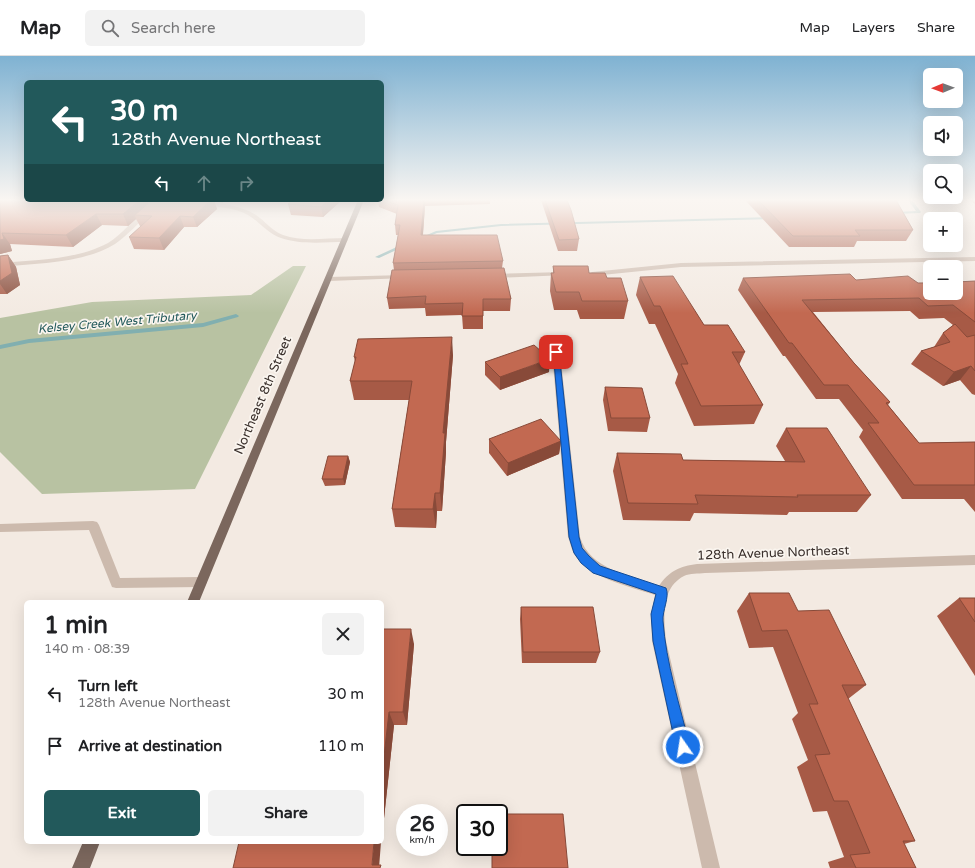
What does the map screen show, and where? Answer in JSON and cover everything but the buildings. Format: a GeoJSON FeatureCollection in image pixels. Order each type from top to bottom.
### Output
{"type":"FeatureCollection","features":[{"type":"Feature","properties":{"kind":"main road","name":"Northeast 8th Street"},"geometry":{"type":"LineString","coordinates":[[194,600],[345,240]]}},
{"type":"Feature","properties":{"kind":"main road"},"geometry":{"type":"LineString","coordinates":[[82,868],[91,844]]}},
{"type":"Feature","properties":{"kind":"street"},"geometry":{"type":"LineString","coordinates":[[0,265],[64,258],[96,249],[118,238]]}},
{"type":"Feature","properties":{"kind":"street"},"geometry":{"type":"LineString","coordinates":[[284,238],[302,240],[345,240]]}},
{"type":"Feature","properties":{"kind":"street"},"geometry":{"type":"LineString","coordinates":[[587,274],[681,265],[975,259]]}},
{"type":"Feature","properties":{"kind":"street"},"geometry":{"type":"LineString","coordinates":[[485,276],[571,274]]}},
{"type":"Feature","properties":{"kind":"street"},"geometry":{"type":"LineString","coordinates":[[329,279],[414,277]]}},
{"type":"Feature","properties":{"kind":"street"},"geometry":{"type":"LineString","coordinates":[[556,352],[574,537],[578,550],[585,560],[597,569],[662,592],[657,614],[659,641],[711,868]]}},
{"type":"Feature","properties":{"kind":"street"},"geometry":{"type":"LineString","coordinates":[[0,528],[93,525],[116,583],[202,582]]}},
{"type":"Feature","properties":{"kind":"street","name":"128th Avenue Northeast"},"geometry":{"type":"LineString","coordinates":[[662,592],[671,578],[684,570],[705,568],[975,560]]}},
{"type":"Feature","properties":{"kind":"green space"},"geometry":{"type":"Polygon","coordinates":[[[293,266],[306,266],[195,489],[42,494],[0,452],[0,318],[92,302],[251,295],[293,266]]]}},
{"type":"Feature","properties":{"kind":"waterway","name":"Kelsey Creek West Tributary"},"geometry":{"type":"LineString","coordinates":[[377,257],[403,246]]}},
{"type":"Feature","properties":{"kind":"waterway","name":"Kelsey Creek West Tributary"},"geometry":{"type":"LineString","coordinates":[[0,347],[29,341],[203,325],[236,316]]}},
{"type":"Feature","properties":{"kind":"route"},"geometry":{"type":"LineString","coordinates":[[556,352],[574,537],[578,550],[585,560],[597,569],[662,592],[657,614],[659,641],[683,747]]}}]}
